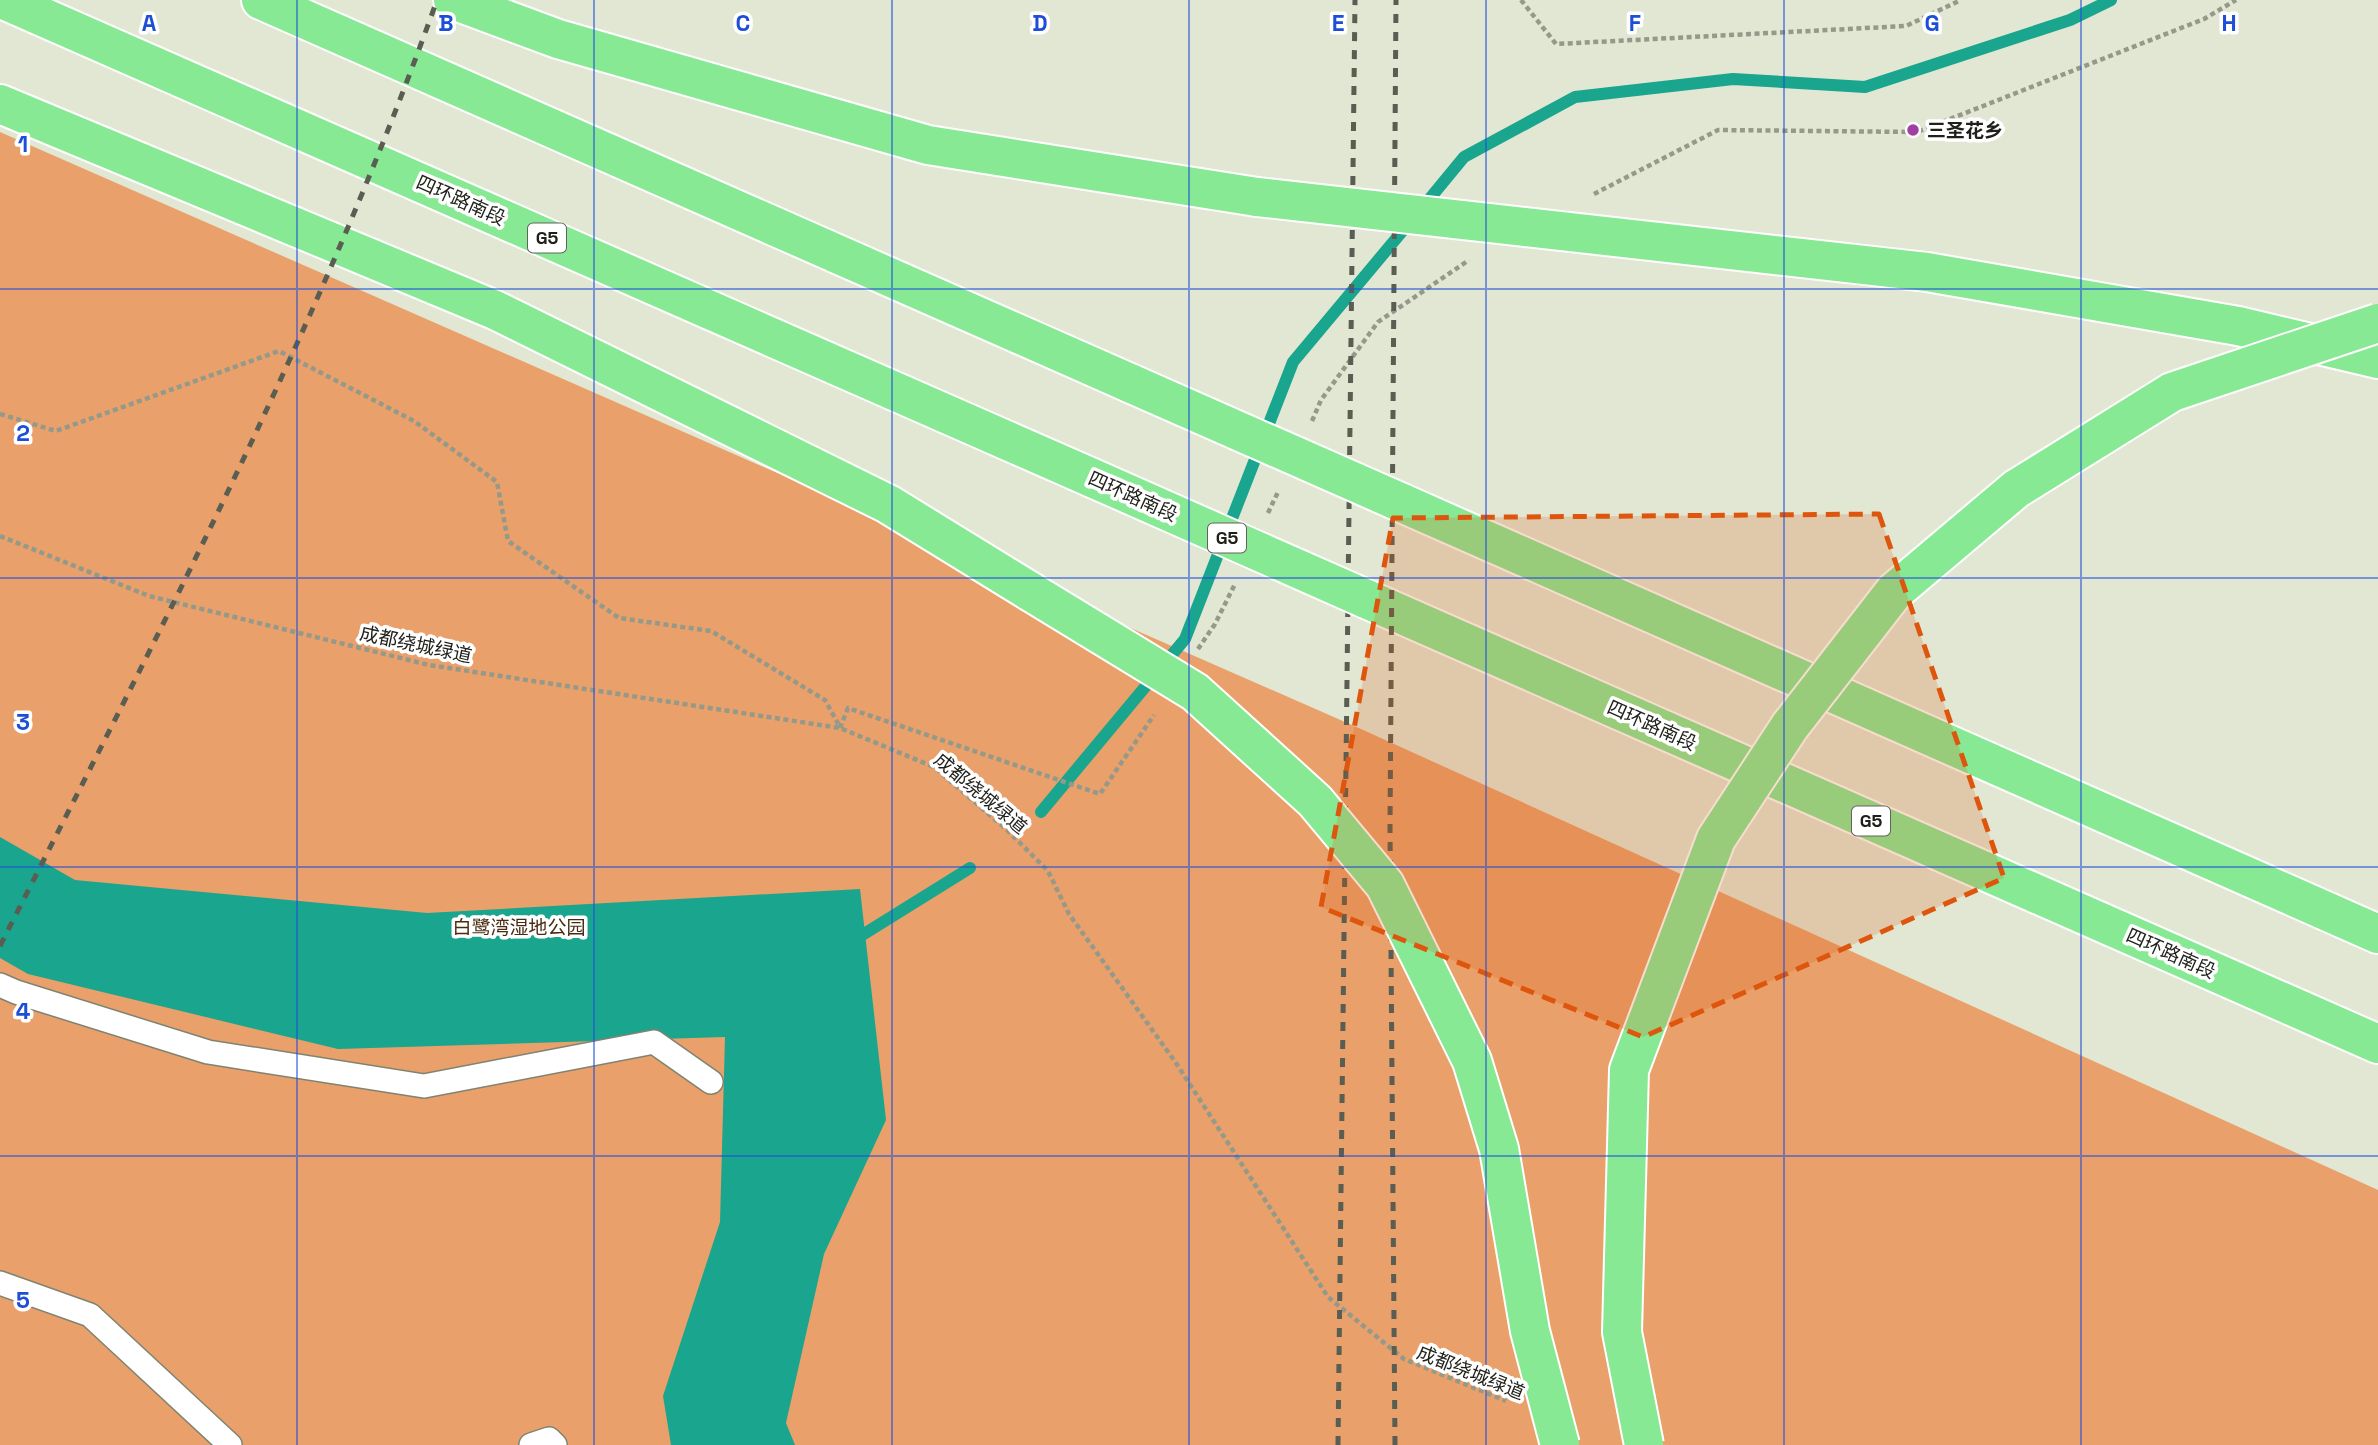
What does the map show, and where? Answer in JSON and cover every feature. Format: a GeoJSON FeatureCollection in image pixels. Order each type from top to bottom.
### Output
{"type":"FeatureCollection","features":[{"type":"Feature","properties":{"kind":"highway","name":"四环路南段"},"geometry":{"type":"LineString","coordinates":[[4,0],[2378,1044]]}},
{"type":"Feature","properties":{"kind":"highway"},"geometry":{"type":"LineString","coordinates":[[261,0],[2378,933]]}},
{"type":"Feature","properties":{"kind":"highway"},"geometry":{"type":"LineString","coordinates":[[453,0],[558,39],[928,145],[1257,197],[1927,272],[2238,326],[2378,359]]}},
{"type":"Feature","properties":{"kind":"highway"},"geometry":{"type":"LineString","coordinates":[[0,104],[495,310],[888,504],[1195,692],[1315,801],[1385,885],[1472,1061],[1499,1149],[1530,1331],[1560,1445]]}},
{"type":"Feature","properties":{"kind":"highway"},"geometry":{"type":"LineString","coordinates":[[1644,1445],[1622,1332],[1629,1070],[1716,839],[1783,737],[1894,592],[2016,489],[2172,392],[2378,323]]}},
{"type":"Feature","properties":{"kind":"lane"},"geometry":{"type":"LineString","coordinates":[[0,985],[208,1052],[424,1086],[654,1042],[711,1082]]}},
{"type":"Feature","properties":{"kind":"lane"},"geometry":{"type":"LineString","coordinates":[[0,1283],[90,1315],[230,1445]]}},
{"type":"Feature","properties":{"kind":"lane"},"geometry":{"type":"LineString","coordinates":[[531,1445],[549,1439],[555,1445]]}},
{"type":"Feature","properties":{"kind":"path"},"geometry":{"type":"LineString","coordinates":[[1521,0],[1556,44],[1906,26],[1961,0]]}},
{"type":"Feature","properties":{"kind":"path"},"geometry":{"type":"LineString","coordinates":[[1582,201],[1718,130],[1917,132],[2204,19],[2236,0]]}},
{"type":"Feature","properties":{"kind":"path"},"geometry":{"type":"LineString","coordinates":[[1310,425],[1321,400],[1378,322],[1471,259]]}},
{"type":"Feature","properties":{"kind":"path"},"geometry":{"type":"LineString","coordinates":[[0,414],[56,431],[279,352],[414,421],[497,482],[508,541],[619,618],[710,631],[825,700],[840,728]]}},
{"type":"Feature","properties":{"kind":"path"},"geometry":{"type":"LineString","coordinates":[[1262,525],[1280,487]]}},
{"type":"Feature","properties":{"kind":"path","name":"成都绕城绿道"},"geometry":{"type":"LineString","coordinates":[[0,536],[149,596],[429,665],[840,728],[934,767],[1006,829],[1048,871],[1069,914],[1176,1063],[1328,1297],[1404,1359],[1514,1404]]}},
{"type":"Feature","properties":{"kind":"path"},"geometry":{"type":"LineString","coordinates":[[1192,658],[1215,624],[1239,575]]}},
{"type":"Feature","properties":{"kind":"path"},"geometry":{"type":"LineString","coordinates":[[840,728],[848,708],[1100,794],[1162,704]]}},
{"type":"Feature","properties":{"kind":"highlighted area"},"geometry":{"type":"Polygon","coordinates":[[[1879,514],[2004,878],[1643,1037],[1321,907],[1393,518],[1879,514]]]}},
{"type":"Feature","properties":{"kind":"green space","name":"白鹭湾湿地公园"},"geometry":{"type":"Polygon","coordinates":[[[0,132],[1361,729],[2378,1190],[2378,1445],[0,1445],[0,132]]]}},
{"type":"Feature","properties":{"kind":"water"},"geometry":{"type":"Polygon","coordinates":[[[0,837],[75,880],[427,913],[860,889],[886,1120],[824,1254],[786,1423],[795,1445],[671,1445],[663,1396],[720,1222],[725,1037],[338,1049],[28,974],[0,958],[0,837]]]}},
{"type":"Feature","properties":{"kind":"waterway"},"geometry":{"type":"LineString","coordinates":[[1422,208],[1464,157],[1575,97],[1733,79],[1865,87],[2070,20],[2111,0]]}},
{"type":"Feature","properties":{"kind":"waterway"},"geometry":{"type":"LineString","coordinates":[[1041,812],[1185,639],[1293,362],[1410,222]]}},
{"type":"Feature","properties":{"kind":"waterway"},"geometry":{"type":"LineString","coordinates":[[851,942],[970,868]]}},
{"type":"Feature","properties":{"kind":"railway"},"geometry":{"type":"LineString","coordinates":[[0,946],[176,597],[289,362],[391,122],[437,0]]}},
{"type":"Feature","properties":{"kind":"railway"},"geometry":{"type":"LineString","coordinates":[[1338,1445],[1355,0]]}},
{"type":"Feature","properties":{"kind":"railway"},"geometry":{"type":"LineString","coordinates":[[1395,1445],[1390,828],[1396,0]]}},
{"type":"Feature","properties":{"kind":"place","name":"三圣花乡"},"geometry":{"type":"Point","coordinates":[1913,130]}}]}
